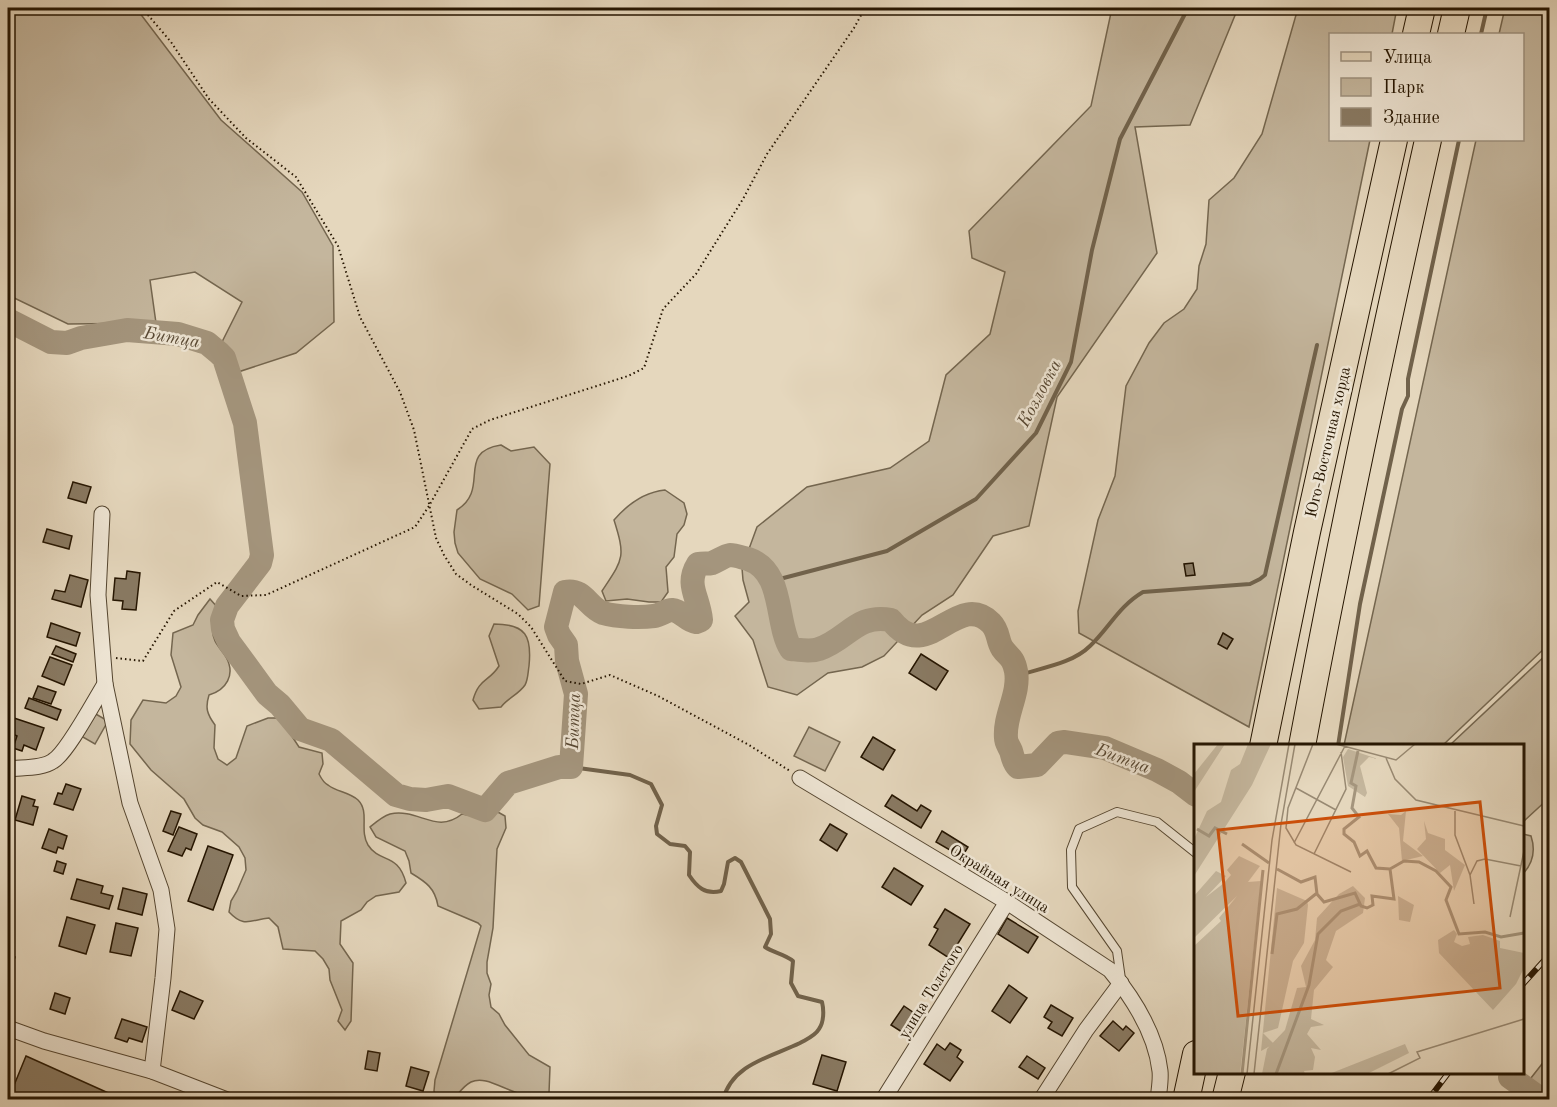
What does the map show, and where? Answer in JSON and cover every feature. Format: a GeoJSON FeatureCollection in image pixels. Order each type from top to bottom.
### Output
{"type":"FeatureCollection","features":[{"type":"Feature","properties":{"kind":"main road"},"geometry":{"type":"LineString","coordinates":[[1416,33],[1422,8]]}},
{"type":"Feature","properties":{"kind":"main road"},"geometry":{"type":"LineString","coordinates":[[1451,33],[1457,8]]}},
{"type":"Feature","properties":{"kind":"main road","name":"Юго-Восточная хорда"},"geometry":{"type":"LineString","coordinates":[[1263,744],[1307,532],[1394,141]]}},
{"type":"Feature","properties":{"kind":"main road","name":"Юго-Восточная хорда"},"geometry":{"type":"LineString","coordinates":[[1302,744],[1321,642],[1428,141]]}},
{"type":"Feature","properties":{"kind":"main road"},"geometry":{"type":"LineString","coordinates":[[1186,1100],[1194,1063]]}},
{"type":"Feature","properties":{"kind":"main road"},"geometry":{"type":"LineString","coordinates":[[1226,1100],[1232,1074]]}},
{"type":"Feature","properties":{"kind":"street"},"geometry":{"type":"LineString","coordinates":[[102,514],[98,595],[105,684],[130,803],[161,890],[167,929],[164,978],[152,1071]]}},
{"type":"Feature","properties":{"kind":"street"},"geometry":{"type":"LineString","coordinates":[[8,769],[53,762],[64,750],[105,684]]}},
{"type":"Feature","properties":{"kind":"street","name":"Окрайная улица"},"geometry":{"type":"LineString","coordinates":[[800,777],[1007,902],[1110,970],[1121,984],[1152,1038],[1160,1072],[1158,1100]]}},
{"type":"Feature","properties":{"kind":"street","name":"улица Толстого"},"geometry":{"type":"LineString","coordinates":[[883,1100],[1007,902]]}},
{"type":"Feature","properties":{"kind":"street"},"geometry":{"type":"LineString","coordinates":[[1041,1100],[1086,1030],[1121,984]]}},
{"type":"Feature","properties":{"kind":"street"},"geometry":{"type":"LineString","coordinates":[[8,1028],[44,1041],[152,1071],[227,1100]]}},
{"type":"Feature","properties":{"kind":"lane"},"geometry":{"type":"LineString","coordinates":[[1121,984],[1117,951],[1072,887],[1071,850],[1079,829],[1117,812],[1157,822],[1194,851]]}},
{"type":"Feature","properties":{"kind":"path"},"geometry":{"type":"LineString","coordinates":[[142,8],[171,42],[209,99],[246,138],[296,177],[338,246],[360,317],[400,392],[414,430],[436,538],[456,574],[518,614],[531,627],[566,681],[581,684],[610,675],[648,692],[749,745],[800,777]]}},
{"type":"Feature","properties":{"kind":"path"},"geometry":{"type":"LineString","coordinates":[[103,656],[143,661],[174,611],[217,582],[241,596],[266,595],[415,527],[472,429],[490,420],[628,376],[644,368],[663,309],[696,274],[767,154],[854,28],[865,8]]}},
{"type":"Feature","properties":{"kind":"green space"},"geometry":{"type":"Polygon","coordinates":[[[8,8],[136,8],[221,120],[302,192],[333,246],[334,322],[296,353],[235,373],[219,348],[242,302],[195,272],[150,280],[156,323],[68,324],[8,295],[8,8]]]}},
{"type":"Feature","properties":{"kind":"green space"},"geometry":{"type":"Polygon","coordinates":[[[1112,8],[1238,8],[1190,125],[1135,127],[1157,253],[1057,397],[1029,526],[993,536],[953,595],[922,615],[884,656],[862,667],[828,673],[797,695],[768,687],[753,640],[735,616],[749,602],[742,568],[757,527],[807,487],[890,468],[929,441],[946,375],[990,334],[1005,272],[972,258],[969,231],[1091,106],[1112,8]]]}},
{"type":"Feature","properties":{"kind":"green space"},"geometry":{"type":"Polygon","coordinates":[[[1298,8],[1397,8],[1392,33],[1329,33],[1329,141],[1370,141],[1249,727],[1079,633],[1078,611],[1098,520],[1115,476],[1126,386],[1149,343],[1164,323],[1184,309],[1197,289],[1199,266],[1206,244],[1209,200],[1234,178],[1262,134],[1298,8]]]}},
{"type":"Feature","properties":{"kind":"green space"},"geometry":{"type":"Polygon","coordinates":[[[1505,8],[1549,8],[1549,644],[1444,744],[1344,744],[1476,141],[1524,141],[1524,33],[1499,33],[1505,8]]]}},
{"type":"Feature","properties":{"kind":"green space"},"geometry":{"type":"Polygon","coordinates":[[[501,445],[511,451],[534,447],[550,464],[539,606],[528,610],[512,594],[480,579],[458,553],[455,543],[457,510],[467,501],[472,492],[479,455],[487,449],[501,445]]]}},
{"type":"Feature","properties":{"kind":"green space"},"geometry":{"type":"Polygon","coordinates":[[[665,490],[684,503],[687,514],[684,525],[677,534],[674,557],[666,567],[668,592],[661,602],[627,599],[606,601],[602,591],[618,564],[621,551],[614,520],[637,500],[650,493],[665,490]]]}},
{"type":"Feature","properties":{"kind":"green space"},"geometry":{"type":"Polygon","coordinates":[[[210,599],[218,608],[213,624],[214,637],[226,657],[230,670],[228,681],[215,693],[209,695],[207,704],[215,725],[214,748],[218,759],[227,765],[236,758],[247,726],[268,718],[280,718],[299,747],[322,753],[323,764],[319,774],[324,782],[358,800],[362,805],[364,833],[368,845],[378,855],[394,862],[403,873],[406,883],[399,892],[376,896],[361,910],[341,921],[340,944],[353,963],[351,1021],[345,1030],[338,1021],[342,1010],[330,980],[329,969],[323,959],[315,951],[283,949],[278,927],[269,918],[243,921],[229,912],[231,901],[246,870],[245,858],[239,847],[222,832],[203,825],[195,818],[184,799],[151,770],[130,744],[131,720],[143,700],[166,703],[176,696],[181,687],[171,655],[173,633],[193,625],[210,599]]]}},
{"type":"Feature","properties":{"kind":"green space"},"geometry":{"type":"Polygon","coordinates":[[[494,624],[513,626],[525,634],[530,656],[527,678],[523,688],[501,707],[479,709],[473,700],[475,693],[499,666],[489,636],[494,624]]]}},
{"type":"Feature","properties":{"kind":"green space"},"geometry":{"type":"Polygon","coordinates":[[[1549,652],[1549,798],[1524,821],[1524,744],[1451,744],[1549,652]]]}},
{"type":"Feature","properties":{"kind":"green space"},"geometry":{"type":"Polygon","coordinates":[[[94,713],[108,721],[95,744],[81,736],[94,713]]]}},
{"type":"Feature","properties":{"kind":"green space"},"geometry":{"type":"Polygon","coordinates":[[[809,727],[840,742],[825,771],[794,756],[809,727]]]}},
{"type":"Feature","properties":{"kind":"green space"},"geometry":{"type":"Polygon","coordinates":[[[496,811],[505,816],[506,828],[497,849],[493,928],[487,962],[487,973],[491,984],[489,995],[491,1007],[499,1014],[529,1055],[550,1067],[549,1093],[538,1096],[516,1093],[479,1080],[471,1082],[454,1099],[438,1099],[434,1091],[435,1080],[481,926],[438,906],[429,886],[411,873],[405,851],[376,837],[370,827],[390,814],[410,814],[435,822],[444,822],[453,820],[462,814],[479,816],[496,811]]]}},
{"type":"Feature","properties":{"kind":"green space"},"geometry":{"type":"Polygon","coordinates":[[[1524,834],[1531,836],[1533,841],[1529,866],[1524,873],[1524,834]]]}},
{"type":"Feature","properties":{"kind":"green space"},"geometry":{"type":"Polygon","coordinates":[[[1549,1055],[1549,1099],[1521,1099],[1531,1078],[1549,1055]]]}},
{"type":"Feature","properties":{"kind":"building"},"geometry":{"type":"Polygon","coordinates":[[[73,482],[91,487],[86,503],[68,498],[73,482]]]}},
{"type":"Feature","properties":{"kind":"building"},"geometry":{"type":"Polygon","coordinates":[[[47,529],[72,536],[69,549],[43,542],[47,529]]]}},
{"type":"Feature","properties":{"kind":"building"},"geometry":{"type":"Polygon","coordinates":[[[1193,563],[1195,575],[1186,576],[1184,564],[1193,563]]]}},
{"type":"Feature","properties":{"kind":"building"},"geometry":{"type":"Polygon","coordinates":[[[127,571],[140,573],[136,610],[122,609],[123,601],[113,600],[115,578],[126,579],[127,571]]]}},
{"type":"Feature","properties":{"kind":"building"},"geometry":{"type":"Polygon","coordinates":[[[70,575],[88,580],[81,607],[52,599],[55,590],[65,592],[70,575]]]}},
{"type":"Feature","properties":{"kind":"building"},"geometry":{"type":"Polygon","coordinates":[[[51,623],[80,633],[76,646],[47,637],[51,623]]]}},
{"type":"Feature","properties":{"kind":"building"},"geometry":{"type":"Polygon","coordinates":[[[1223,633],[1233,639],[1227,649],[1218,644],[1223,633]]]}},
{"type":"Feature","properties":{"kind":"building"},"geometry":{"type":"Polygon","coordinates":[[[56,646],[76,654],[73,662],[52,654],[56,646]]]}},
{"type":"Feature","properties":{"kind":"building"},"geometry":{"type":"Polygon","coordinates":[[[921,654],[948,671],[936,690],[909,673],[921,654]]]}},
{"type":"Feature","properties":{"kind":"building"},"geometry":{"type":"Polygon","coordinates":[[[50,657],[72,665],[64,685],[42,676],[50,657]]]}},
{"type":"Feature","properties":{"kind":"building"},"geometry":{"type":"Polygon","coordinates":[[[38,686],[56,692],[51,704],[33,698],[38,686]]]}},
{"type":"Feature","properties":{"kind":"building"},"geometry":{"type":"Polygon","coordinates":[[[29,698],[61,710],[57,720],[25,708],[29,698]]]}},
{"type":"Feature","properties":{"kind":"building"},"geometry":{"type":"Polygon","coordinates":[[[8,716],[44,728],[36,750],[24,745],[22,751],[13,748],[17,736],[8,732],[8,716]]]}},
{"type":"Feature","properties":{"kind":"building"},"geometry":{"type":"Polygon","coordinates":[[[873,737],[895,750],[883,770],[861,757],[873,737]]]}},
{"type":"Feature","properties":{"kind":"building"},"geometry":{"type":"Polygon","coordinates":[[[66,784],[81,789],[73,810],[54,804],[58,793],[62,794],[66,784]]]}},
{"type":"Feature","properties":{"kind":"building"},"geometry":{"type":"Polygon","coordinates":[[[892,795],[917,811],[921,805],[931,811],[921,828],[885,806],[892,795]]]}},
{"type":"Feature","properties":{"kind":"building"},"geometry":{"type":"Polygon","coordinates":[[[22,796],[35,800],[33,806],[38,807],[33,825],[15,820],[22,796]]]}},
{"type":"Feature","properties":{"kind":"building"},"geometry":{"type":"Polygon","coordinates":[[[171,811],[181,814],[173,835],[163,831],[171,811]]]}},
{"type":"Feature","properties":{"kind":"building"},"geometry":{"type":"Polygon","coordinates":[[[830,824],[847,834],[837,851],[820,840],[830,824]]]}},
{"type":"Feature","properties":{"kind":"building"},"geometry":{"type":"Polygon","coordinates":[[[179,827],[197,834],[191,850],[186,848],[182,856],[168,851],[179,827]]]}},
{"type":"Feature","properties":{"kind":"building"},"geometry":{"type":"Polygon","coordinates":[[[49,829],[67,836],[63,849],[58,847],[56,853],[42,848],[49,829]]]}},
{"type":"Feature","properties":{"kind":"building"},"geometry":{"type":"Polygon","coordinates":[[[942,831],[968,847],[962,857],[936,842],[942,831]]]}},
{"type":"Feature","properties":{"kind":"building"},"geometry":{"type":"Polygon","coordinates":[[[208,846],[233,855],[213,910],[188,901],[208,846]]]}},
{"type":"Feature","properties":{"kind":"building"},"geometry":{"type":"Polygon","coordinates":[[[57,861],[66,864],[63,874],[54,871],[57,861]]]}},
{"type":"Feature","properties":{"kind":"building"},"geometry":{"type":"Polygon","coordinates":[[[894,868],[923,886],[911,905],[882,887],[894,868]]]}},
{"type":"Feature","properties":{"kind":"building"},"geometry":{"type":"Polygon","coordinates":[[[77,879],[103,886],[101,893],[113,896],[109,909],[71,899],[77,879]]]}},
{"type":"Feature","properties":{"kind":"building"},"geometry":{"type":"Polygon","coordinates":[[[123,888],[147,894],[142,915],[118,909],[123,888]]]}},
{"type":"Feature","properties":{"kind":"building"},"geometry":{"type":"Polygon","coordinates":[[[945,909],[970,924],[949,958],[929,945],[938,929],[934,927],[945,909]]]}},
{"type":"Feature","properties":{"kind":"building"},"geometry":{"type":"Polygon","coordinates":[[[67,917],[95,925],[86,954],[59,946],[67,917]]]}},
{"type":"Feature","properties":{"kind":"building"},"geometry":{"type":"Polygon","coordinates":[[[1007,918],[1038,937],[1028,953],[998,934],[1007,918]]]}},
{"type":"Feature","properties":{"kind":"building"},"geometry":{"type":"Polygon","coordinates":[[[116,923],[138,928],[131,956],[110,952],[116,923]]]}},
{"type":"Feature","properties":{"kind":"building"},"geometry":{"type":"Polygon","coordinates":[[[8,955],[15,957],[8,980],[8,955]]]}},
{"type":"Feature","properties":{"kind":"building"},"geometry":{"type":"Polygon","coordinates":[[[1009,985],[1027,998],[1010,1023],[992,1011],[1009,985]]]}},
{"type":"Feature","properties":{"kind":"building"},"geometry":{"type":"Polygon","coordinates":[[[180,991],[203,1001],[194,1019],[172,1010],[180,991]]]}},
{"type":"Feature","properties":{"kind":"building"},"geometry":{"type":"Polygon","coordinates":[[[55,993],[70,998],[65,1014],[50,1009],[55,993]]]}},
{"type":"Feature","properties":{"kind":"building"},"geometry":{"type":"Polygon","coordinates":[[[1051,1005],[1073,1018],[1062,1036],[1048,1028],[1052,1022],[1044,1017],[1051,1005]]]}},
{"type":"Feature","properties":{"kind":"building"},"geometry":{"type":"Polygon","coordinates":[[[904,1006],[917,1015],[905,1034],[891,1025],[904,1006]]]}},
{"type":"Feature","properties":{"kind":"building"},"geometry":{"type":"Polygon","coordinates":[[[122,1019],[147,1027],[142,1042],[129,1038],[127,1042],[115,1038],[122,1019]]]}},
{"type":"Feature","properties":{"kind":"building"},"geometry":{"type":"Polygon","coordinates":[[[1113,1021],[1123,1030],[1126,1026],[1134,1033],[1119,1051],[1100,1036],[1113,1021]]]}},
{"type":"Feature","properties":{"kind":"building"},"geometry":{"type":"Polygon","coordinates":[[[950,1043],[961,1050],[957,1057],[963,1062],[950,1081],[924,1064],[937,1044],[945,1050],[950,1043]]]}},
{"type":"Feature","properties":{"kind":"building"},"geometry":{"type":"Polygon","coordinates":[[[368,1051],[380,1053],[377,1071],[365,1069],[368,1051]]]}},
{"type":"Feature","properties":{"kind":"building"},"geometry":{"type":"Polygon","coordinates":[[[822,1055],[846,1062],[837,1091],[813,1084],[822,1055]]]}},
{"type":"Feature","properties":{"kind":"building"},"geometry":{"type":"Polygon","coordinates":[[[26,1056],[124,1100],[8,1100],[26,1056]]]}},
{"type":"Feature","properties":{"kind":"building"},"geometry":{"type":"Polygon","coordinates":[[[1027,1056],[1045,1068],[1038,1079],[1019,1067],[1027,1056]]]}},
{"type":"Feature","properties":{"kind":"building"},"geometry":{"type":"Polygon","coordinates":[[[411,1067],[429,1072],[423,1091],[406,1086],[411,1067]]]}},
{"type":"Feature","properties":{"kind":"waterway","name":"Козловка"},"geometry":{"type":"LineString","coordinates":[[772,581],[887,551],[976,499],[1036,433],[1071,362],[1092,250],[1120,139],[1188,8]]}},
{"type":"Feature","properties":{"kind":"waterway"},"geometry":{"type":"LineString","coordinates":[[1481,33],[1487,8]]}},
{"type":"Feature","properties":{"kind":"waterway"},"geometry":{"type":"LineString","coordinates":[[1338,744],[1360,604],[1402,409],[1408,396],[1408,379],[1459,141]]}},
{"type":"Feature","properties":{"kind":"waterway","name":"Битца"},"geometry":{"type":"LineString","coordinates":[[8,320],[51,342],[67,343],[81,338],[127,330],[178,334],[207,343],[224,358],[245,423],[262,555],[260,563],[227,606],[222,620],[223,629],[229,642],[267,694],[280,705],[300,729],[331,740],[396,795],[426,800],[448,796],[485,810],[508,783],[559,767],[571,767],[576,694],[567,661],[566,645],[556,627],[565,592],[577,593],[603,613],[648,617],[672,610],[696,622],[701,620],[693,585],[694,571],[698,564],[712,563],[730,555],[748,559],[760,565],[768,575],[774,586],[786,638],[791,649],[809,651],[819,649],[869,620],[891,620],[904,632],[917,636],[929,633],[966,615],[978,615],[994,626],[1002,648],[1015,666],[1017,680],[1007,721],[1006,741],[1018,767],[1037,765],[1058,743],[1105,748],[1157,770],[1194,793]]}},
{"type":"Feature","properties":{"kind":"waterway"},"geometry":{"type":"LineString","coordinates":[[1016,676],[1055,665],[1083,652],[1127,604],[1143,592],[1250,584],[1265,575],[1317,345]]}},
{"type":"Feature","properties":{"kind":"waterway"},"geometry":{"type":"LineString","coordinates":[[571,767],[630,775],[651,784],[662,805],[656,826],[657,834],[670,844],[685,846],[690,852],[689,875],[702,889],[710,892],[721,891],[728,862],[735,858],[741,862],[770,919],[771,934],[765,947],[793,961],[791,983],[798,996],[822,1002],[823,1019],[815,1034],[744,1070],[735,1078],[723,1100]]}},
{"type":"Feature","properties":{"kind":"waterway","name":"Битца"},"geometry":{"type":"LineString","coordinates":[[1510,1077],[1542,1100]]}},
{"type":"Feature","properties":{"kind":"railway"},"geometry":{"type":"LineString","coordinates":[[1524,983],[1550,954]]}},
{"type":"Feature","properties":{"kind":"railway"},"geometry":{"type":"LineString","coordinates":[[1428,1100],[1448,1074]]}}]}
